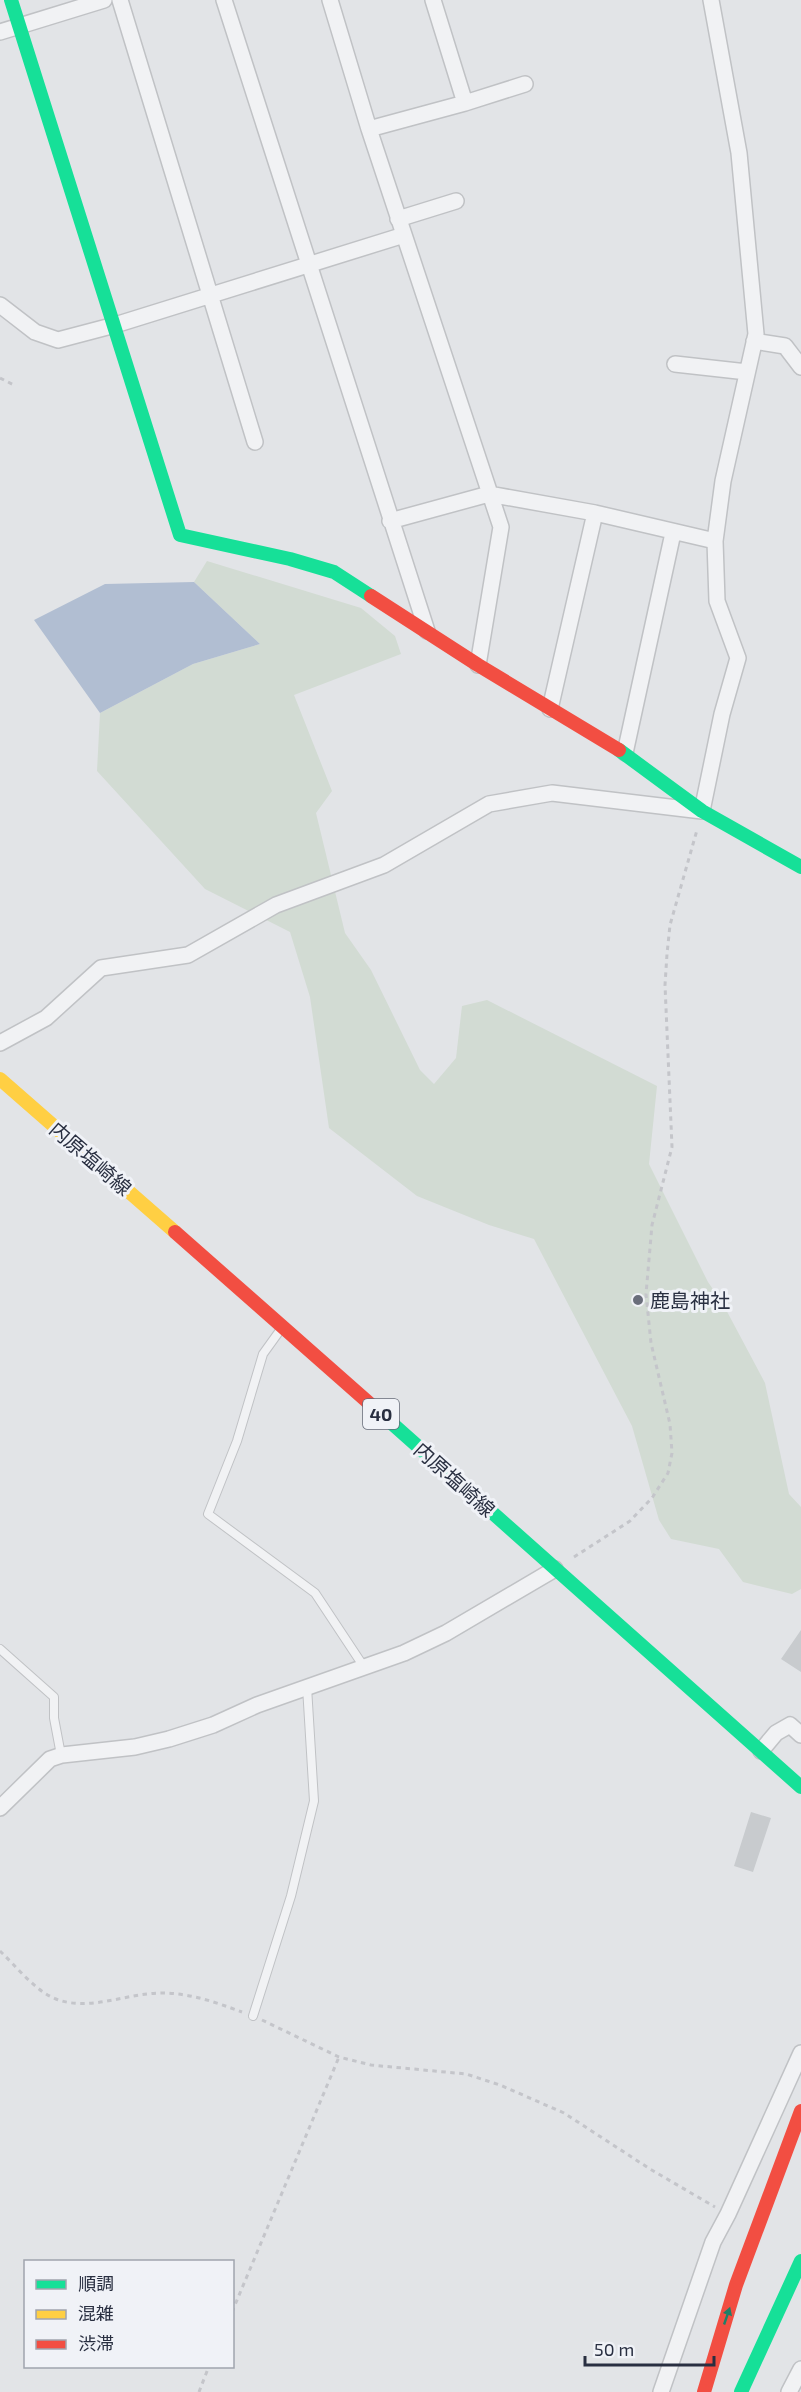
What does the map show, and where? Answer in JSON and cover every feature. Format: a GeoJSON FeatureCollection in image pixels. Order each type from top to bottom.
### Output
{"type":"FeatureCollection","features":[{"type":"Feature","properties":{"kind":"main road"},"geometry":{"type":"LineString","coordinates":[[11,0],[180,535],[290,559],[334,572],[478,665],[625,753],[702,811],[801,867]]}},
{"type":"Feature","properties":{"kind":"main road","name":"内原塩崎線"},"geometry":{"type":"LineString","coordinates":[[0,1078],[283,1326],[801,1787]]}},
{"type":"Feature","properties":{"kind":"main road"},"geometry":{"type":"LineString","coordinates":[[704,2392],[711,2364],[801,2111]]}},
{"type":"Feature","properties":{"kind":"main road"},"geometry":{"type":"LineString","coordinates":[[741,2392],[801,2261]]}},
{"type":"Feature","properties":{"kind":"main road"},"geometry":{"type":"LineString","coordinates":[[753,2392],[780,2341]]}},
{"type":"Feature","properties":{"kind":"street"},"geometry":{"type":"LineString","coordinates":[[0,32],[104,0]]}},
{"type":"Feature","properties":{"kind":"street"},"geometry":{"type":"LineString","coordinates":[[120,0],[255,442]]}},
{"type":"Feature","properties":{"kind":"street"},"geometry":{"type":"LineString","coordinates":[[224,0],[307,264],[427,631]]}},
{"type":"Feature","properties":{"kind":"street"},"geometry":{"type":"LineString","coordinates":[[330,0],[398,219],[501,527],[478,665]]}},
{"type":"Feature","properties":{"kind":"street"},"geometry":{"type":"LineString","coordinates":[[433,0],[465,103]]}},
{"type":"Feature","properties":{"kind":"street"},"geometry":{"type":"LineString","coordinates":[[0,1043],[46,1018],[101,968],[188,956],[276,905],[384,865],[489,804],[552,793],[702,811],[722,714],[738,658],[717,601],[715,541],[723,481],[756,334],[739,153],[711,0]]}},
{"type":"Feature","properties":{"kind":"street"},"geometry":{"type":"LineString","coordinates":[[369,129],[525,84]]}},
{"type":"Feature","properties":{"kind":"street"},"geometry":{"type":"LineString","coordinates":[[398,219],[456,201]]}},
{"type":"Feature","properties":{"kind":"street"},"geometry":{"type":"LineString","coordinates":[[1,304],[35,332],[58,340],[115,325],[404,235]]}},
{"type":"Feature","properties":{"kind":"street"},"geometry":{"type":"LineString","coordinates":[[754,341],[784,345],[801,367]]}},
{"type":"Feature","properties":{"kind":"street"},"geometry":{"type":"LineString","coordinates":[[675,364],[747,372]]}},
{"type":"Feature","properties":{"kind":"street"},"geometry":{"type":"LineString","coordinates":[[390,520],[489,494],[595,513],[715,541]]}},
{"type":"Feature","properties":{"kind":"street"},"geometry":{"type":"LineString","coordinates":[[550,709],[595,513]]}},
{"type":"Feature","properties":{"kind":"street"},"geometry":{"type":"LineString","coordinates":[[625,753],[673,533]]}},
{"type":"Feature","properties":{"kind":"street"},"geometry":{"type":"LineString","coordinates":[[0,1808],[50,1759],[61,1755],[135,1747],[213,1725],[257,1705],[404,1653],[446,1633],[555,1569]]}},
{"type":"Feature","properties":{"kind":"street"},"geometry":{"type":"LineString","coordinates":[[761,1751],[776,1733],[790,1725],[801,1735]]}},
{"type":"Feature","properties":{"kind":"street"},"geometry":{"type":"LineString","coordinates":[[661,2392],[713,2242],[801,2053]]}},
{"type":"Feature","properties":{"kind":"street"},"geometry":{"type":"LineString","coordinates":[[789,2392],[801,2369]]}},
{"type":"Feature","properties":{"kind":"lane"},"geometry":{"type":"LineString","coordinates":[[283,1326],[262,1354],[237,1441],[208,1514],[315,1593],[364,1667]]}},
{"type":"Feature","properties":{"kind":"lane"},"geometry":{"type":"LineString","coordinates":[[0,1649],[54,1696],[54,1718],[61,1755]]}},
{"type":"Feature","properties":{"kind":"lane"},"geometry":{"type":"LineString","coordinates":[[253,2016],[291,1896],[314,1801],[307,1687]]}},
{"type":"Feature","properties":{"kind":"path"},"geometry":{"type":"LineString","coordinates":[[0,378],[14,385]]}},
{"type":"Feature","properties":{"kind":"path"},"geometry":{"type":"LineString","coordinates":[[555,1569],[630,1521],[662,1485],[668,1473],[672,1453],[670,1424],[651,1343],[646,1294],[652,1225],[672,1147],[665,985],[670,925],[702,811]]}},
{"type":"Feature","properties":{"kind":"path"},"geometry":{"type":"LineString","coordinates":[[0,1951],[42,1991],[54,1999],[68,2003],[85,2004],[160,1993],[185,1994],[207,1999],[253,2016],[339,2057],[371,2065],[466,2074],[500,2085],[564,2113],[650,2169],[728,2214]]}},
{"type":"Feature","properties":{"kind":"path"},"geometry":{"type":"LineString","coordinates":[[234,2307],[339,2057]]}},
{"type":"Feature","properties":{"kind":"path"},"geometry":{"type":"LineString","coordinates":[[199,2392],[209,2368]]}},
{"type":"Feature","properties":{"kind":"shaded area"},"geometry":{"type":"Polygon","coordinates":[[[207,561],[361,608],[395,636],[401,654],[294,695],[332,791],[316,813],[345,933],[371,970],[420,1070],[434,1084],[456,1058],[462,1006],[487,1000],[657,1086],[649,1164],[708,1282],[723,1304],[765,1383],[789,1494],[801,1507],[801,1589],[792,1594],[743,1582],[719,1549],[671,1539],[659,1520],[632,1426],[534,1239],[489,1225],[417,1196],[329,1128],[310,997],[290,932],[205,889],[97,771],[100,713],[193,664],[260,644],[194,582],[207,561]]]}},
{"type":"Feature","properties":{"kind":"water"},"geometry":{"type":"Polygon","coordinates":[[[194,582],[260,644],[193,664],[100,713],[34,620],[105,584],[194,582]]]}},
{"type":"Feature","properties":{"kind":"building"},"geometry":{"type":"Polygon","coordinates":[[[801,1630],[801,1672],[781,1659],[801,1630]]]}},
{"type":"Feature","properties":{"kind":"building"},"geometry":{"type":"Polygon","coordinates":[[[751,1812],[771,1818],[753,1872],[734,1866],[751,1812]]]}},
{"type":"Feature","properties":{"kind":"traffic: fast"},"geometry":{"type":"LineString","coordinates":[[11,0],[180,535],[290,559],[334,572],[371,596]]}},
{"type":"Feature","properties":{"kind":"traffic: fast"},"geometry":{"type":"LineString","coordinates":[[619,750],[702,811],[801,867]]}},
{"type":"Feature","properties":{"kind":"traffic: fast"},"geometry":{"type":"LineString","coordinates":[[378,1411],[801,1787]]}},
{"type":"Feature","properties":{"kind":"traffic: fast"},"geometry":{"type":"LineString","coordinates":[[741,2392],[801,2261]]}},
{"type":"Feature","properties":{"kind":"traffic: slow"},"geometry":{"type":"LineString","coordinates":[[0,1079],[175,1232]]}},
{"type":"Feature","properties":{"kind":"traffic: jam"},"geometry":{"type":"LineString","coordinates":[[371,596],[478,665],[619,750]]}},
{"type":"Feature","properties":{"kind":"traffic: jam"},"geometry":{"type":"LineString","coordinates":[[175,1232],[378,1411]]}},
{"type":"Feature","properties":{"kind":"traffic: jam"},"geometry":{"type":"LineString","coordinates":[[704,2392],[736,2285],[801,2111]]}},
{"type":"Feature","properties":{"kind":"place","name":"鹿島神社"},"geometry":{"type":"Point","coordinates":[638,1300]}}]}
